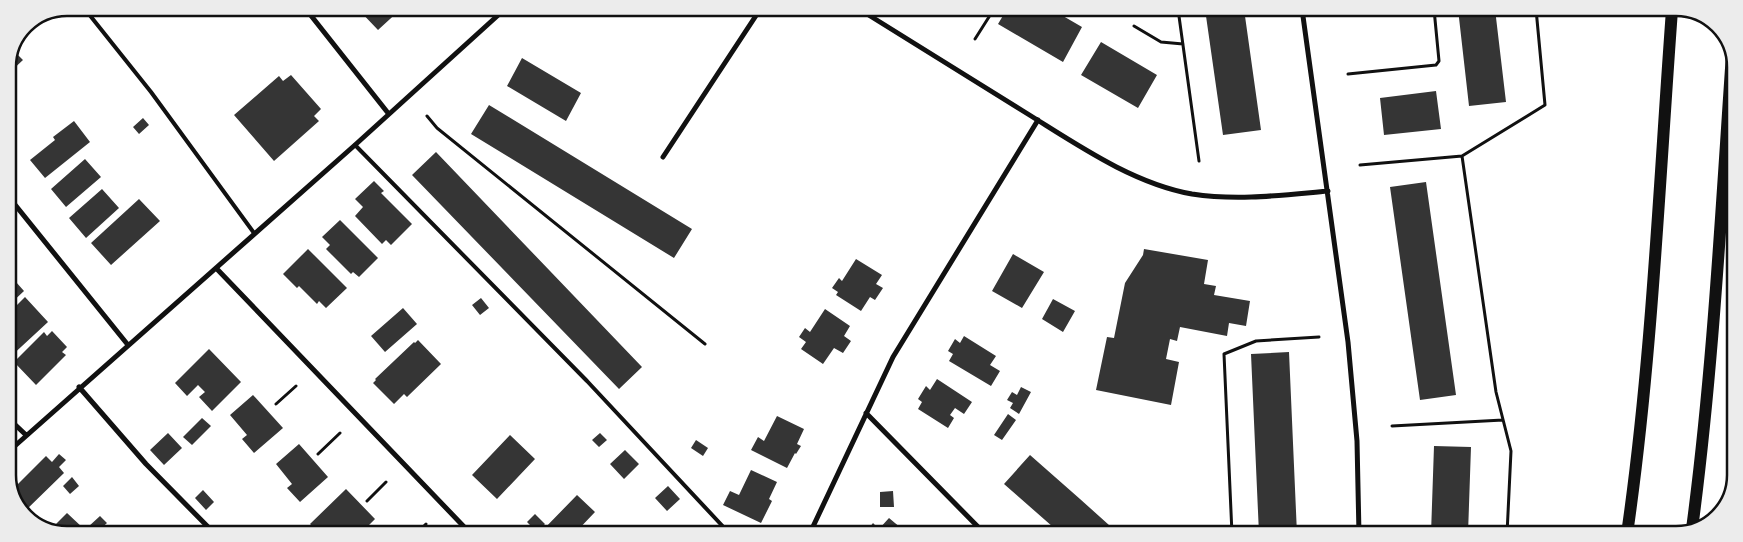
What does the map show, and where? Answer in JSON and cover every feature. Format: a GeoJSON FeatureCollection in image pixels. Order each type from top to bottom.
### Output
{"type":"FeatureCollection","features":[{"type":"Feature","properties":{"kind":"main road"},"geometry":{"type":"LineString","coordinates":[[1628,526],[1636,471],[1645,376],[1672,16]]}},
{"type":"Feature","properties":{"kind":"main road"},"geometry":{"type":"LineString","coordinates":[[1693,523],[1710,368],[1727,125]]}},
{"type":"Feature","properties":{"kind":"street"},"geometry":{"type":"LineString","coordinates":[[311,16],[388,113]]}},
{"type":"Feature","properties":{"kind":"street"},"geometry":{"type":"LineString","coordinates":[[16,444],[355,145],[497,16]]}},
{"type":"Feature","properties":{"kind":"street"},"geometry":{"type":"LineString","coordinates":[[663,157],[756,16]]}},
{"type":"Feature","properties":{"kind":"street"},"geometry":{"type":"LineString","coordinates":[[872,16],[1038,120],[1138,178],[1192,194],[1221,197],[1254,198],[1328,191]]}},
{"type":"Feature","properties":{"kind":"street"},"geometry":{"type":"LineString","coordinates":[[1303,16],[1351,372],[1357,441],[1359,526]]}},
{"type":"Feature","properties":{"kind":"street"},"geometry":{"type":"LineString","coordinates":[[813,526],[898,348],[1038,120]]}},
{"type":"Feature","properties":{"kind":"street"},"geometry":{"type":"LineString","coordinates":[[16,206],[128,345]]}},
{"type":"Feature","properties":{"kind":"street"},"geometry":{"type":"LineString","coordinates":[[216,268],[463,526]]}},
{"type":"Feature","properties":{"kind":"street"},"geometry":{"type":"LineString","coordinates":[[79,388],[146,464],[207,526]]}},
{"type":"Feature","properties":{"kind":"street"},"geometry":{"type":"LineString","coordinates":[[866,413],[977,526]]}},
{"type":"Feature","properties":{"kind":"street"},"geometry":{"type":"LineString","coordinates":[[16,426],[26,435]]}},
{"type":"Feature","properties":{"kind":"lane"},"geometry":{"type":"LineString","coordinates":[[90,16],[151,92],[254,233]]}},
{"type":"Feature","properties":{"kind":"lane"},"geometry":{"type":"LineString","coordinates":[[355,145],[587,381],[722,526]]}},
{"type":"Feature","properties":{"kind":"path"},"geometry":{"type":"LineString","coordinates":[[975,39],[990,16]]}},
{"type":"Feature","properties":{"kind":"path"},"geometry":{"type":"LineString","coordinates":[[1179,16],[1199,161]]}},
{"type":"Feature","properties":{"kind":"path"},"geometry":{"type":"LineString","coordinates":[[1348,74],[1436,65],[1439,61],[1435,16]]}},
{"type":"Feature","properties":{"kind":"path"},"geometry":{"type":"LineString","coordinates":[[1360,165],[1462,156],[1545,104],[1537,16]]}},
{"type":"Feature","properties":{"kind":"path"},"geometry":{"type":"LineString","coordinates":[[1134,26],[1161,42],[1183,44]]}},
{"type":"Feature","properties":{"kind":"path"},"geometry":{"type":"LineString","coordinates":[[427,116],[437,128],[705,344]]}},
{"type":"Feature","properties":{"kind":"path"},"geometry":{"type":"LineString","coordinates":[[1462,156],[1496,392],[1511,451],[1507,526]]}},
{"type":"Feature","properties":{"kind":"path"},"geometry":{"type":"LineString","coordinates":[[1232,526],[1224,354],[1256,341],[1319,337]]}},
{"type":"Feature","properties":{"kind":"path"},"geometry":{"type":"LineString","coordinates":[[276,404],[296,386]]}},
{"type":"Feature","properties":{"kind":"path"},"geometry":{"type":"LineString","coordinates":[[1392,426],[1503,420]]}},
{"type":"Feature","properties":{"kind":"path"},"geometry":{"type":"LineString","coordinates":[[318,454],[340,433]]}},
{"type":"Feature","properties":{"kind":"path"},"geometry":{"type":"LineString","coordinates":[[367,501],[386,482]]}},
{"type":"Feature","properties":{"kind":"building"},"geometry":{"type":"Polygon","coordinates":[[[365,16],[393,16],[378,30],[365,16]]]}},
{"type":"Feature","properties":{"kind":"building"},"geometry":{"type":"Polygon","coordinates":[[[1003,16],[1063,16],[1082,27],[1063,62],[998,24],[1003,16]]]}},
{"type":"Feature","properties":{"kind":"building"},"geometry":{"type":"Polygon","coordinates":[[[1206,16],[1245,16],[1261,130],[1223,135],[1206,16]]]}},
{"type":"Feature","properties":{"kind":"building"},"geometry":{"type":"Polygon","coordinates":[[[1459,16],[1496,16],[1506,102],[1469,106],[1459,16]]]}},
{"type":"Feature","properties":{"kind":"building"},"geometry":{"type":"Polygon","coordinates":[[[1101,42],[1157,75],[1138,108],[1081,75],[1101,42]]]}},
{"type":"Feature","properties":{"kind":"building"},"geometry":{"type":"Polygon","coordinates":[[[18,55],[23,60],[16,66],[18,55]]]}},
{"type":"Feature","properties":{"kind":"building"},"geometry":{"type":"Polygon","coordinates":[[[522,58],[581,93],[566,121],[507,86],[522,58]]]}},
{"type":"Feature","properties":{"kind":"building"},"geometry":{"type":"Polygon","coordinates":[[[291,75],[321,109],[314,116],[319,121],[274,161],[234,115],[279,76],[283,81],[291,75]]]}},
{"type":"Feature","properties":{"kind":"building"},"geometry":{"type":"Polygon","coordinates":[[[1436,91],[1441,129],[1384,135],[1380,98],[1436,91]]]}},
{"type":"Feature","properties":{"kind":"building"},"geometry":{"type":"Polygon","coordinates":[[[489,105],[692,229],[674,258],[471,134],[489,105]]]}},
{"type":"Feature","properties":{"kind":"building"},"geometry":{"type":"Polygon","coordinates":[[[143,118],[149,125],[139,134],[133,127],[143,118]]]}},
{"type":"Feature","properties":{"kind":"building"},"geometry":{"type":"Polygon","coordinates":[[[74,121],[90,142],[45,178],[30,160],[55,140],[53,137],[74,121]]]}},
{"type":"Feature","properties":{"kind":"building"},"geometry":{"type":"Polygon","coordinates":[[[436,152],[642,367],[619,389],[412,175],[436,152]]]}},
{"type":"Feature","properties":{"kind":"building"},"geometry":{"type":"Polygon","coordinates":[[[85,159],[101,177],[66,207],[51,189],[85,159]]]}},
{"type":"Feature","properties":{"kind":"building"},"geometry":{"type":"Polygon","coordinates":[[[374,181],[384,191],[381,193],[412,224],[391,245],[386,240],[382,244],[355,216],[363,207],[355,199],[374,181]]]}},
{"type":"Feature","properties":{"kind":"building"},"geometry":{"type":"Polygon","coordinates":[[[1426,182],[1456,395],[1420,400],[1390,187],[1426,182]]]}},
{"type":"Feature","properties":{"kind":"building"},"geometry":{"type":"Polygon","coordinates":[[[102,189],[119,208],[86,238],[69,218],[102,189]]]}},
{"type":"Feature","properties":{"kind":"building"},"geometry":{"type":"Polygon","coordinates":[[[139,199],[160,221],[111,265],[91,243],[139,199]]]}},
{"type":"Feature","properties":{"kind":"building"},"geometry":{"type":"Polygon","coordinates":[[[340,220],[378,258],[359,277],[353,272],[351,274],[326,249],[330,245],[322,237],[340,220]]]}},
{"type":"Feature","properties":{"kind":"building"},"geometry":{"type":"Polygon","coordinates":[[[308,249],[347,288],[326,308],[319,301],[317,304],[299,286],[297,288],[283,274],[308,249]]]}},
{"type":"Feature","properties":{"kind":"building"},"geometry":{"type":"Polygon","coordinates":[[[1144,249],[1208,260],[1204,284],[1216,286],[1214,295],[1250,301],[1246,326],[1229,323],[1227,336],[1180,327],[1177,341],[1170,339],[1166,359],[1179,362],[1171,405],[1096,390],[1107,337],[1114,338],[1125,283],[1143,255],[1144,249]]]}},
{"type":"Feature","properties":{"kind":"building"},"geometry":{"type":"Polygon","coordinates":[[[1013,254],[1044,272],[1022,308],[992,291],[1013,254]]]}},
{"type":"Feature","properties":{"kind":"building"},"geometry":{"type":"Polygon","coordinates":[[[856,259],[882,275],[876,284],[883,288],[875,300],[870,297],[861,311],[836,295],[838,292],[832,288],[839,278],[842,281],[856,259]]]}},
{"type":"Feature","properties":{"kind":"building"},"geometry":{"type":"Polygon","coordinates":[[[16,282],[24,291],[16,298],[16,282]]]}},
{"type":"Feature","properties":{"kind":"building"},"geometry":{"type":"Polygon","coordinates":[[[25,297],[48,322],[16,352],[16,306],[25,297]]]}},
{"type":"Feature","properties":{"kind":"building"},"geometry":{"type":"Polygon","coordinates":[[[481,298],[489,308],[480,315],[472,305],[481,298]]]}},
{"type":"Feature","properties":{"kind":"building"},"geometry":{"type":"Polygon","coordinates":[[[1053,299],[1075,311],[1063,332],[1042,319],[1053,299]]]}},
{"type":"Feature","properties":{"kind":"building"},"geometry":{"type":"Polygon","coordinates":[[[403,308],[417,324],[385,352],[371,336],[403,308]]]}},
{"type":"Feature","properties":{"kind":"building"},"geometry":{"type":"Polygon","coordinates":[[[825,309],[850,326],[844,336],[851,341],[843,353],[834,348],[823,364],[801,349],[806,342],[799,337],[805,328],[810,332],[825,309]]]}},
{"type":"Feature","properties":{"kind":"building"},"geometry":{"type":"Polygon","coordinates":[[[52,331],[67,347],[62,352],[66,355],[36,385],[16,364],[16,360],[44,332],[47,336],[52,331]]]}},
{"type":"Feature","properties":{"kind":"building"},"geometry":{"type":"Polygon","coordinates":[[[964,336],[996,356],[990,365],[1000,371],[991,386],[949,361],[953,354],[948,351],[955,339],[960,343],[964,336]]]}},
{"type":"Feature","properties":{"kind":"building"},"geometry":{"type":"Polygon","coordinates":[[[418,340],[441,364],[407,397],[404,394],[394,404],[373,383],[375,379],[418,340]]]}},
{"type":"Feature","properties":{"kind":"building"},"geometry":{"type":"Polygon","coordinates":[[[209,349],[241,382],[212,411],[199,397],[205,392],[198,385],[187,396],[175,383],[209,349]]]}},
{"type":"Feature","properties":{"kind":"building"},"geometry":{"type":"Polygon","coordinates":[[[1289,352],[1297,526],[1259,526],[1251,354],[1289,352]]]}},
{"type":"Feature","properties":{"kind":"building"},"geometry":{"type":"Polygon","coordinates":[[[937,379],[972,402],[964,414],[955,408],[950,415],[954,418],[948,428],[918,409],[922,402],[918,399],[926,386],[930,390],[937,379]]]}},
{"type":"Feature","properties":{"kind":"building"},"geometry":{"type":"Polygon","coordinates":[[[1021,387],[1031,392],[1019,414],[1010,408],[1013,403],[1007,400],[1012,392],[1017,395],[1021,387]]]}},
{"type":"Feature","properties":{"kind":"building"},"geometry":{"type":"Polygon","coordinates":[[[253,395],[283,428],[254,453],[242,439],[247,435],[230,415],[253,395]]]}},
{"type":"Feature","properties":{"kind":"building"},"geometry":{"type":"Polygon","coordinates":[[[1008,414],[1016,420],[1002,440],[994,435],[1008,414]]]}},
{"type":"Feature","properties":{"kind":"building"},"geometry":{"type":"Polygon","coordinates":[[[777,416],[804,429],[797,444],[801,446],[787,468],[751,450],[758,437],[764,441],[777,416]]]}},
{"type":"Feature","properties":{"kind":"building"},"geometry":{"type":"Polygon","coordinates":[[[202,418],[211,426],[192,445],[183,437],[202,418]]]}},
{"type":"Feature","properties":{"kind":"building"},"geometry":{"type":"Polygon","coordinates":[[[168,433],[182,448],[164,465],[150,450],[168,433]]]}},
{"type":"Feature","properties":{"kind":"building"},"geometry":{"type":"Polygon","coordinates":[[[600,433],[607,440],[599,447],[592,440],[600,433]]]}},
{"type":"Feature","properties":{"kind":"building"},"geometry":{"type":"Polygon","coordinates":[[[510,435],[535,459],[497,499],[472,475],[510,435]]]}},
{"type":"Feature","properties":{"kind":"building"},"geometry":{"type":"Polygon","coordinates":[[[696,440],[708,448],[703,456],[691,448],[696,440]]]}},
{"type":"Feature","properties":{"kind":"building"},"geometry":{"type":"Polygon","coordinates":[[[299,444],[328,477],[300,502],[287,488],[292,484],[276,464],[299,444]]]}},
{"type":"Feature","properties":{"kind":"building"},"geometry":{"type":"Polygon","coordinates":[[[1434,446],[1471,447],[1468,526],[1431,526],[1434,446]]]}},
{"type":"Feature","properties":{"kind":"building"},"geometry":{"type":"Polygon","coordinates":[[[625,450],[639,464],[624,479],[610,464],[625,450]]]}},
{"type":"Feature","properties":{"kind":"building"},"geometry":{"type":"Polygon","coordinates":[[[59,454],[66,460],[59,467],[64,473],[28,508],[17,485],[46,456],[52,462],[59,454]]]}},
{"type":"Feature","properties":{"kind":"building"},"geometry":{"type":"Polygon","coordinates":[[[1030,455],[1110,526],[1052,526],[1004,484],[1030,455]]]}},
{"type":"Feature","properties":{"kind":"building"},"geometry":{"type":"Polygon","coordinates":[[[751,470],[777,482],[769,499],[772,501],[761,523],[723,505],[730,491],[739,495],[751,470]]]}},
{"type":"Feature","properties":{"kind":"building"},"geometry":{"type":"Polygon","coordinates":[[[72,477],[79,486],[70,494],[63,486],[72,477]]]}},
{"type":"Feature","properties":{"kind":"building"},"geometry":{"type":"Polygon","coordinates":[[[668,486],[680,499],[667,511],[655,498],[668,486]]]}},
{"type":"Feature","properties":{"kind":"building"},"geometry":{"type":"Polygon","coordinates":[[[346,489],[375,519],[368,526],[312,526],[310,524],[346,489]]]}},
{"type":"Feature","properties":{"kind":"building"},"geometry":{"type":"Polygon","coordinates":[[[203,490],[214,502],[206,510],[195,498],[203,490]]]}},
{"type":"Feature","properties":{"kind":"building"},"geometry":{"type":"Polygon","coordinates":[[[893,491],[894,507],[880,507],[880,492],[893,491]]]}},
{"type":"Feature","properties":{"kind":"building"},"geometry":{"type":"Polygon","coordinates":[[[577,495],[595,512],[582,526],[547,526],[577,495]]]}},
{"type":"Feature","properties":{"kind":"building"},"geometry":{"type":"Polygon","coordinates":[[[67,513],[81,526],[67,526],[56,524],[67,513]]]}},
{"type":"Feature","properties":{"kind":"building"},"geometry":{"type":"Polygon","coordinates":[[[535,514],[545,524],[543,526],[531,526],[527,522],[535,514]]]}},
{"type":"Feature","properties":{"kind":"building"},"geometry":{"type":"Polygon","coordinates":[[[100,516],[107,523],[104,526],[89,526],[100,516]]]}},
{"type":"Feature","properties":{"kind":"building"},"geometry":{"type":"Polygon","coordinates":[[[889,518],[899,526],[882,526],[889,518]]]}}]}
